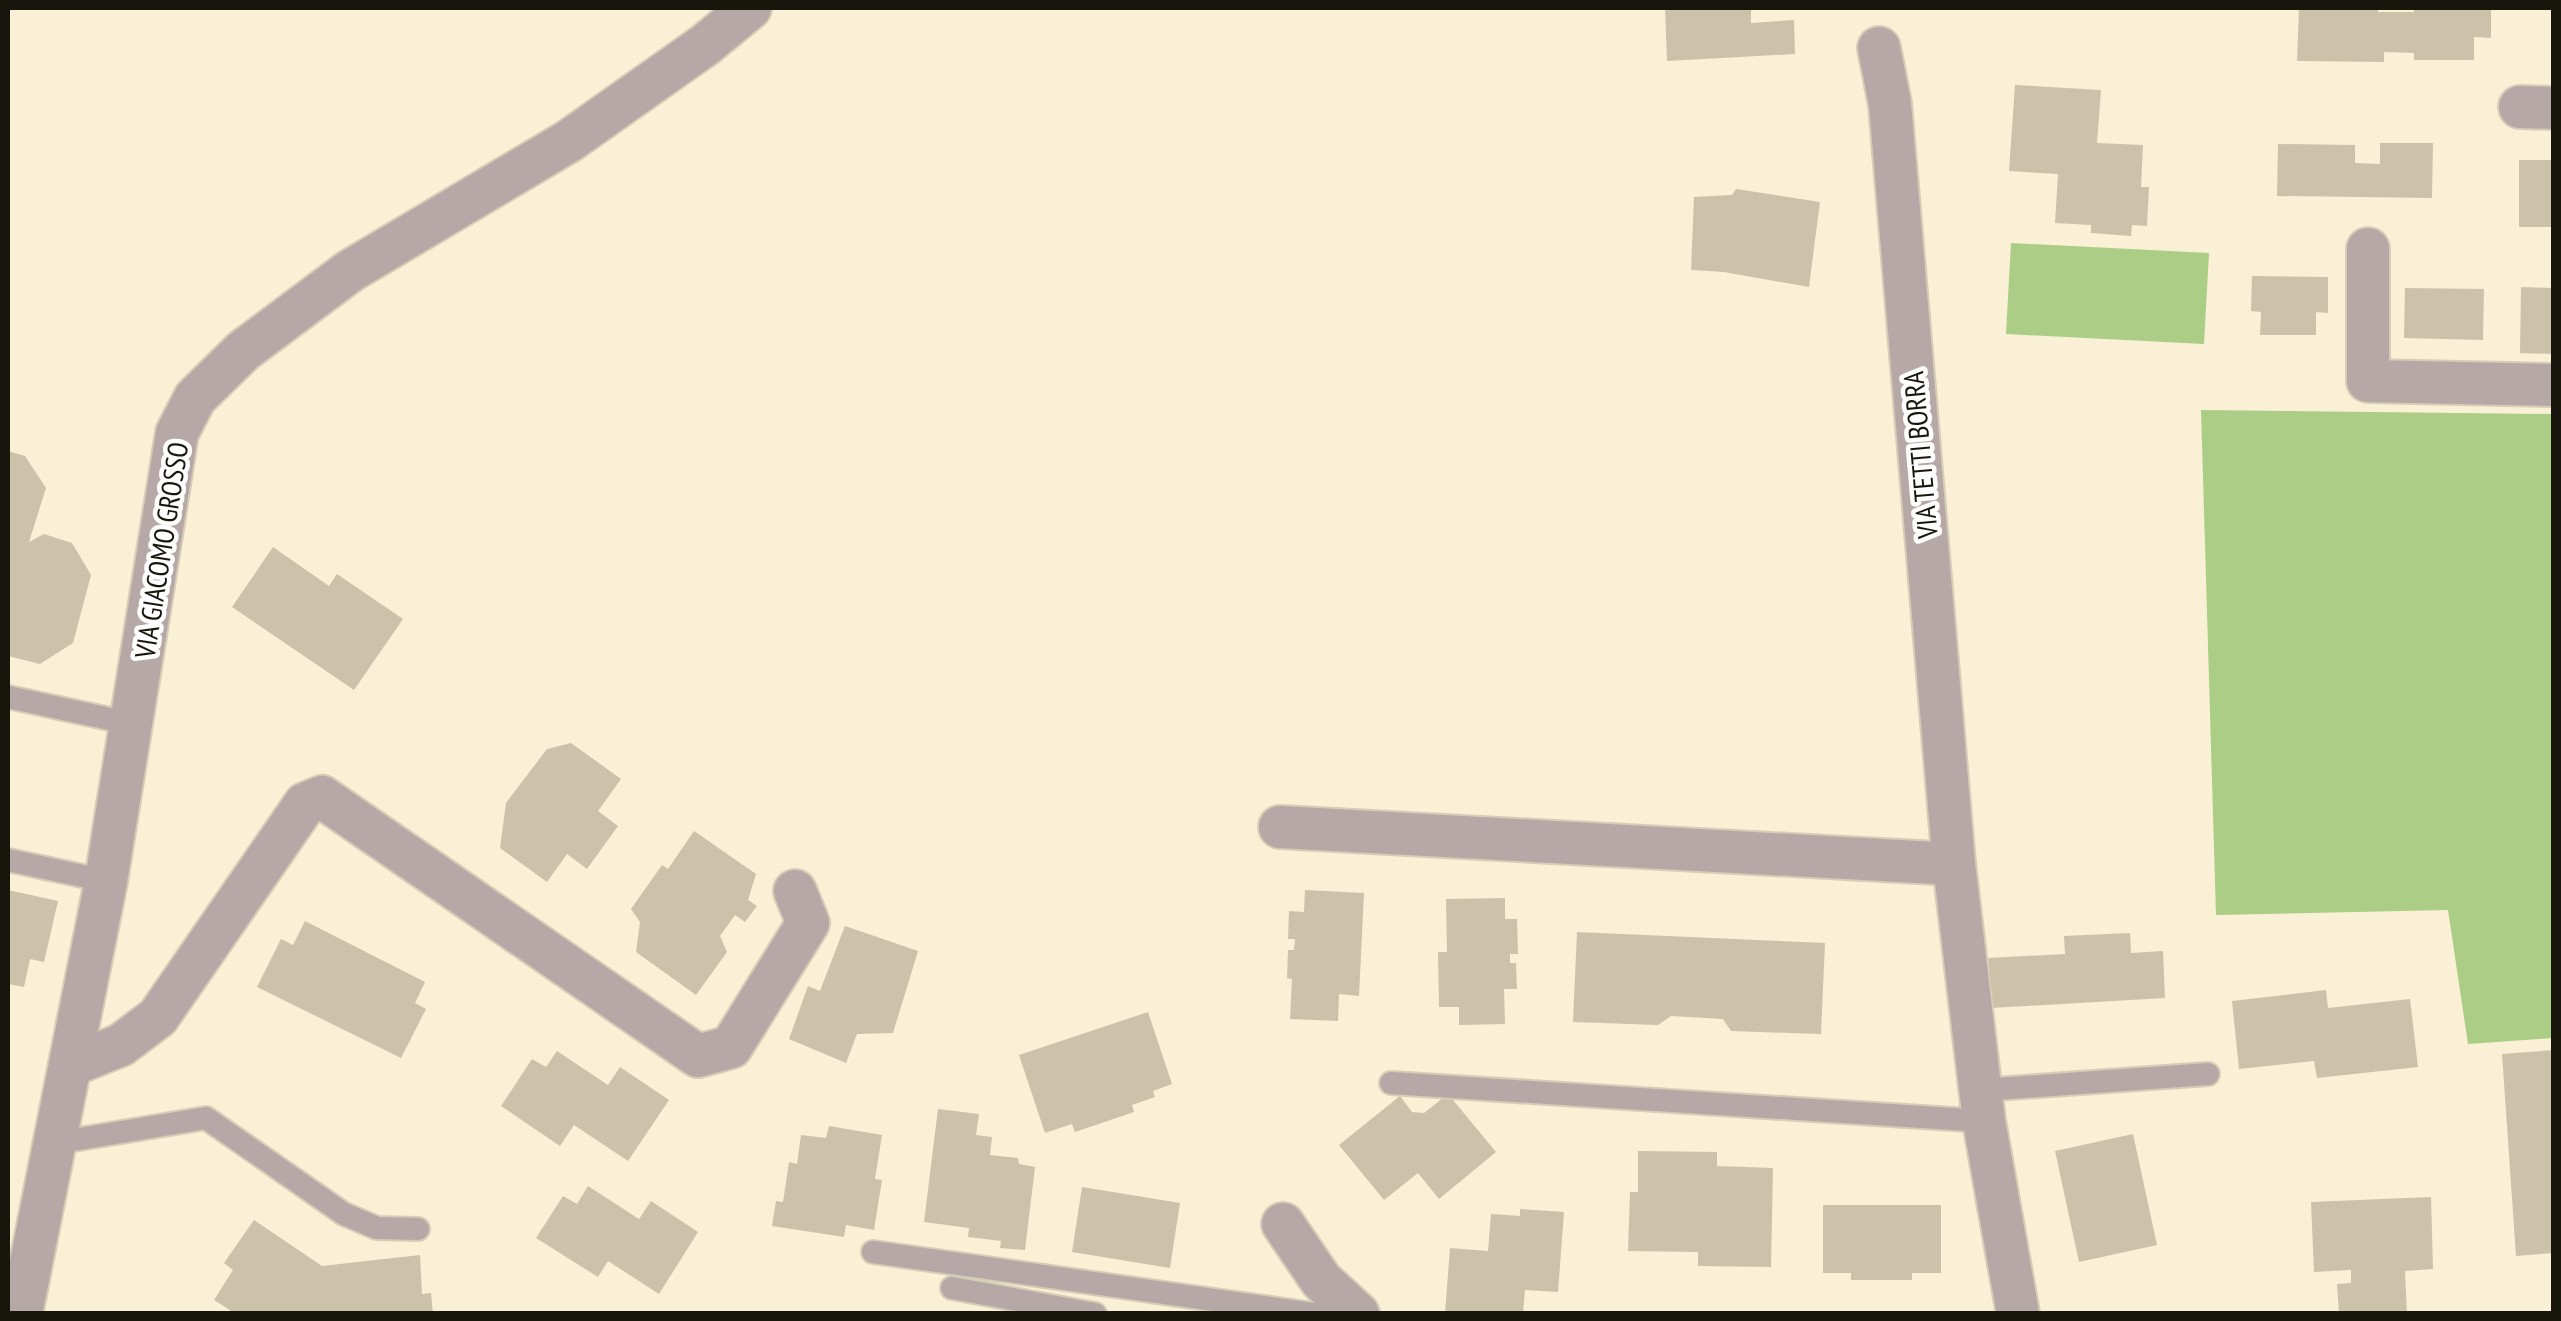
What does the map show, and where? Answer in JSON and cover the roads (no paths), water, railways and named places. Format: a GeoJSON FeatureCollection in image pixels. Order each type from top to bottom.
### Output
{"type":"FeatureCollection","features":[{"type":"Feature","properties":{"kind":"street","name":"VIA GIACOMO GROSSO"},"geometry":{"type":"LineString","coordinates":[[21,1314],[106,881],[177,433],[195,398],[243,351],[350,271],[569,141],[705,45],[750,8]]}},
{"type":"Feature","properties":{"kind":"street","name":"VIA TETTI BORRA"},"geometry":{"type":"LineString","coordinates":[[1879,48],[1890,104],[1954,864],[1982,1105],[2018,1314]]}},
{"type":"Feature","properties":{"kind":"street"},"geometry":{"type":"LineString","coordinates":[[2368,249],[2368,381],[2554,385]]}},
{"type":"Feature","properties":{"kind":"street"},"geometry":{"type":"LineString","coordinates":[[70,1064],[122,1045],[158,1017],[305,804],[322,797],[698,1056],[731,1047],[808,924],[794,891]]}},
{"type":"Feature","properties":{"kind":"street"},"geometry":{"type":"LineString","coordinates":[[1280,827],[1954,864]]}},
{"type":"Feature","properties":{"kind":"street"},"geometry":{"type":"LineString","coordinates":[[1283,1224],[1322,1302],[1358,1314]]}},
{"type":"Feature","properties":{"kind":"lane"},"geometry":{"type":"LineString","coordinates":[[8,697],[133,724]]}},
{"type":"Feature","properties":{"kind":"lane"},"geometry":{"type":"LineString","coordinates":[[8,860],[106,881]]}},
{"type":"Feature","properties":{"kind":"lane"},"geometry":{"type":"LineString","coordinates":[[1391,1083],[1982,1105],[2208,1074]]}},
{"type":"Feature","properties":{"kind":"lane"},"geometry":{"type":"LineString","coordinates":[[55,1143],[206,1118],[344,1214],[377,1228],[418,1229]]}},
{"type":"Feature","properties":{"kind":"lane"},"geometry":{"type":"LineString","coordinates":[[873,1252],[1322,1302]]}},
{"type":"Feature","properties":{"kind":"lane"},"geometry":{"type":"LineString","coordinates":[[952,1288],[1095,1314]]}}]}
